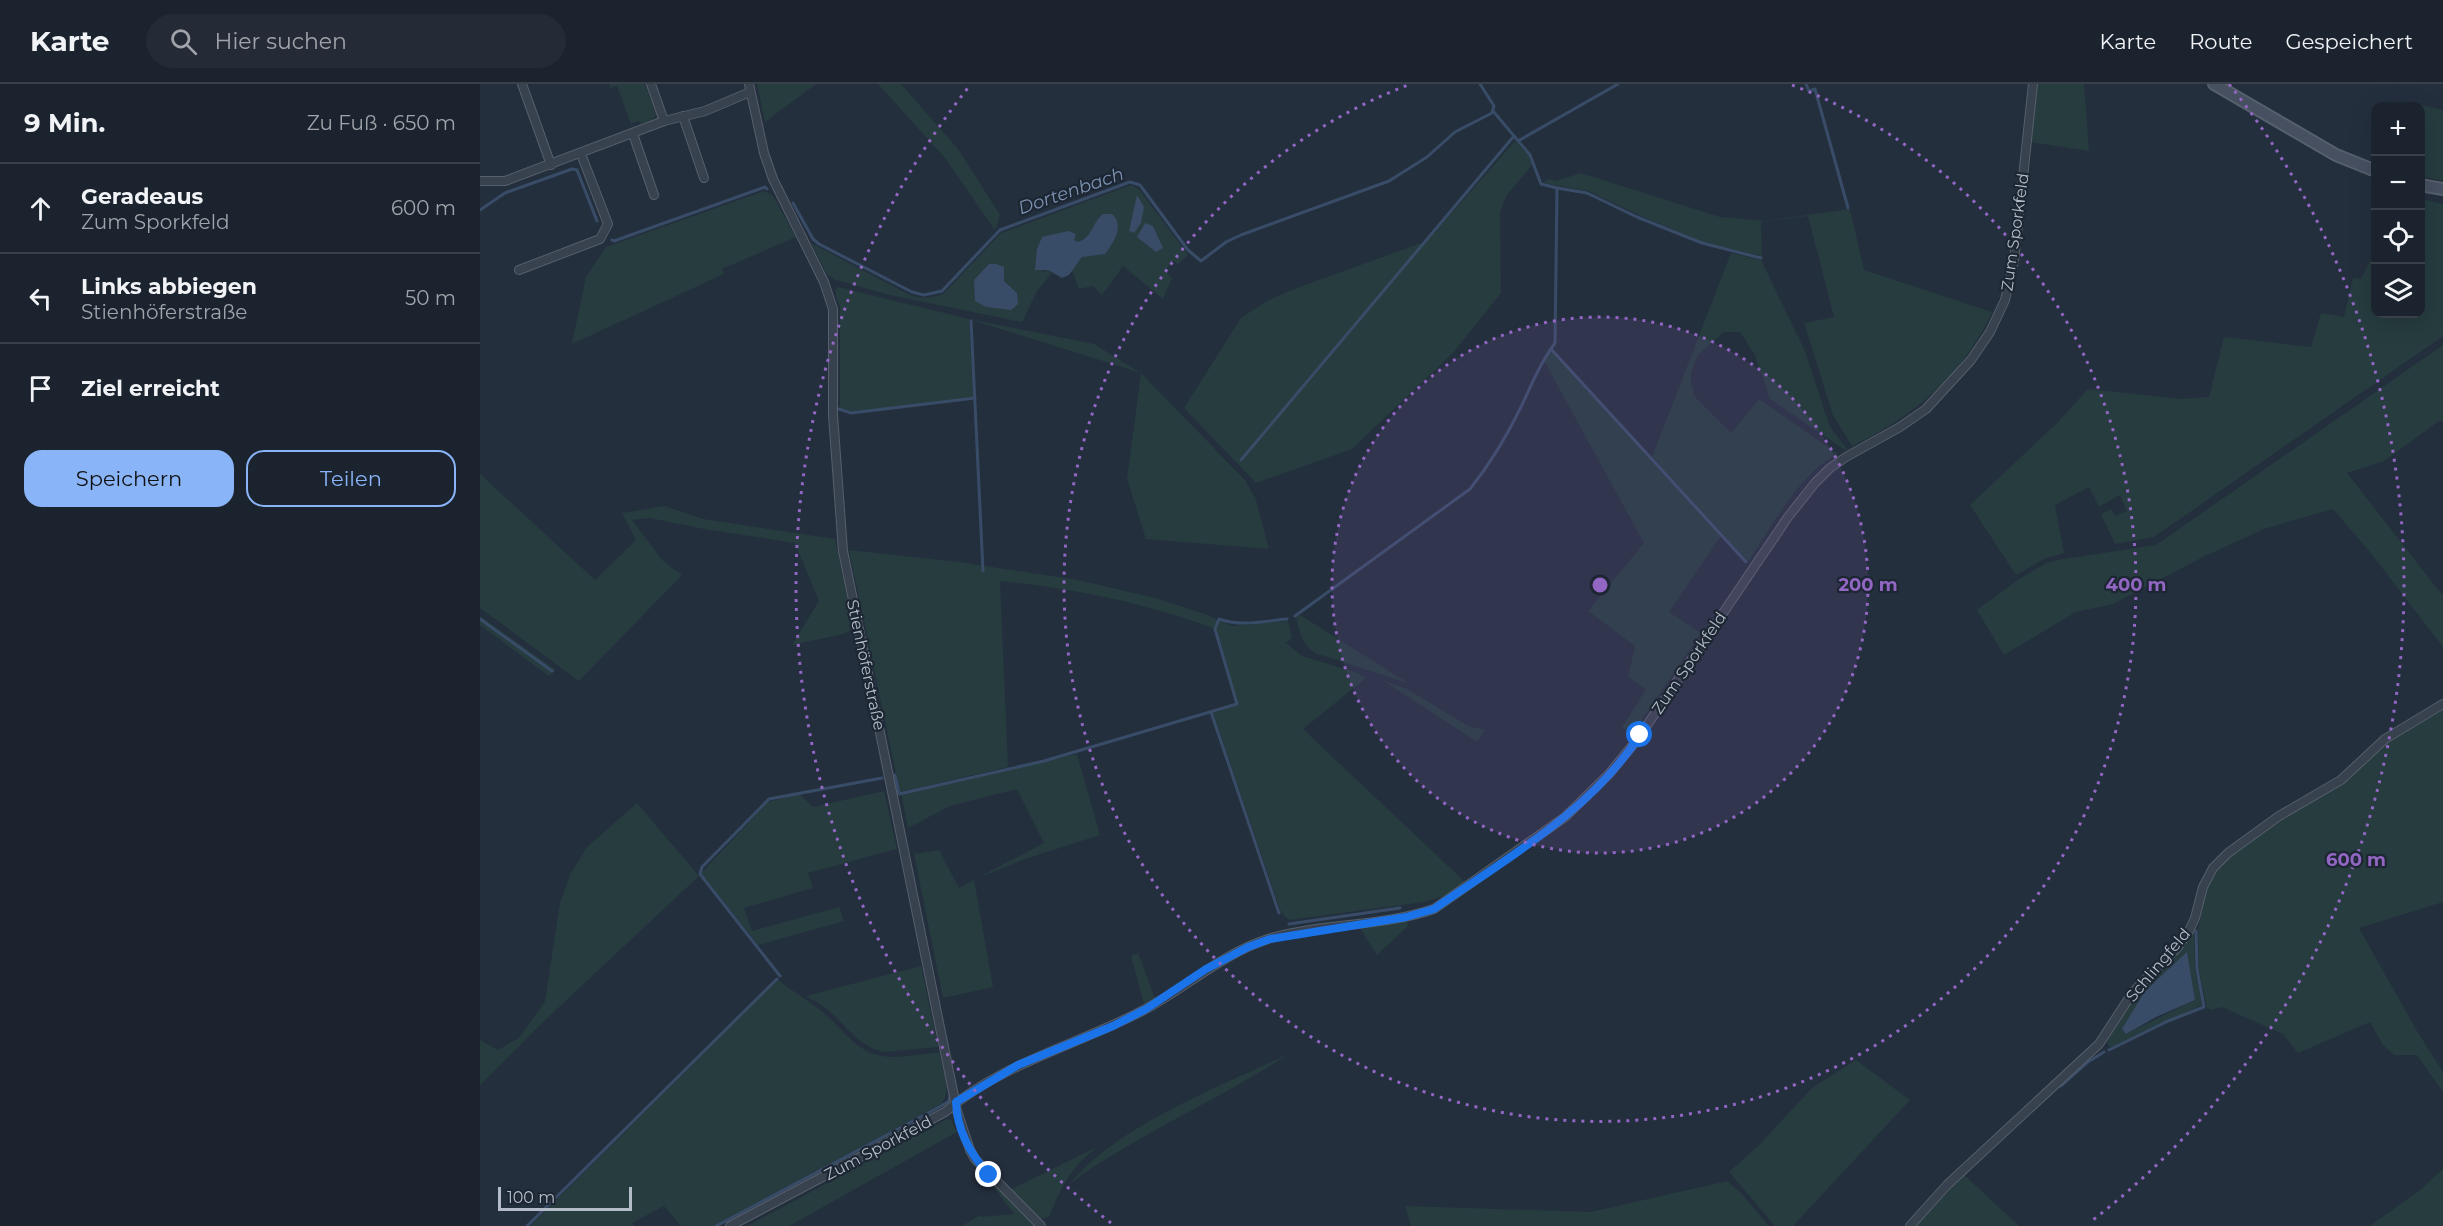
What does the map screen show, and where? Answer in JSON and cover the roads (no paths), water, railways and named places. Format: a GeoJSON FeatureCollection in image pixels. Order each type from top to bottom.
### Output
{"type":"FeatureCollection","features":[{"type":"Feature","properties":{"kind":"street"},"geometry":{"type":"LineString","coordinates":[[522,84],[551,165]]}},
{"type":"Feature","properties":{"kind":"street"},"geometry":{"type":"LineString","coordinates":[[651,84],[664,121]]}},
{"type":"Feature","properties":{"kind":"street","name":"Zum Sporkfeld"},"geometry":{"type":"LineString","coordinates":[[730,1226],[945,1112],[956,1102],[1018,1065],[1113,1026],[1146,1009],[1216,963],[1248,947],[1270,939],[1406,917],[1434,909],[1578,807],[1637,740],[1788,517],[1815,483],[1839,462],[1900,427],[1926,409],[1971,360],[1990,332],[2005,300],[2014,261],[2033,84]]}},
{"type":"Feature","properties":{"kind":"street"},"geometry":{"type":"LineString","coordinates":[[2214,84],[2336,155],[2371,169]]}},
{"type":"Feature","properties":{"kind":"street"},"geometry":{"type":"LineString","coordinates":[[480,181],[505,181],[664,121],[705,111],[750,88]]}},
{"type":"Feature","properties":{"kind":"street","name":"Stienhöferstraße"},"geometry":{"type":"LineString","coordinates":[[750,88],[772,179],[824,282],[833,309],[833,415],[843,551],[961,1126],[969,1150],[975,1159],[1041,1226]]}},
{"type":"Feature","properties":{"kind":"street"},"geometry":{"type":"LineString","coordinates":[[683,116],[704,178]]}},
{"type":"Feature","properties":{"kind":"street"},"geometry":{"type":"LineString","coordinates":[[633,134],[654,195]]}},
{"type":"Feature","properties":{"kind":"street"},"geometry":{"type":"LineString","coordinates":[[519,270],[600,239],[608,224],[581,154]]}},
{"type":"Feature","properties":{"kind":"street"},"geometry":{"type":"LineString","coordinates":[[2425,186],[2443,189]]}},
{"type":"Feature","properties":{"kind":"street","name":"Schlingfeld"},"geometry":{"type":"LineString","coordinates":[[1910,1226],[1947,1185],[2099,1044],[2133,992],[2177,948],[2189,931],[2203,887],[2213,868],[2228,853],[2279,816],[2341,780],[2385,739],[2443,704]]}},
{"type":"Feature","properties":{"kind":"water"},"geometry":{"type":"Polygon","coordinates":[[[1137,195],[1144,207],[1141,223],[1134,233],[1129,231],[1137,195]]]}},
{"type":"Feature","properties":{"kind":"water"},"geometry":{"type":"Polygon","coordinates":[[[1103,214],[1112,214],[1118,223],[1115,239],[1105,254],[1082,257],[1069,275],[1062,278],[1048,270],[1035,270],[1037,249],[1042,237],[1068,231],[1076,234],[1074,240],[1078,242],[1090,233],[1103,214]]]}},
{"type":"Feature","properties":{"kind":"water"},"geometry":{"type":"Polygon","coordinates":[[[1145,223],[1153,226],[1163,248],[1156,252],[1137,237],[1145,223]]]}},
{"type":"Feature","properties":{"kind":"water"},"geometry":{"type":"Polygon","coordinates":[[[989,264],[1004,267],[1004,281],[1017,293],[1018,304],[1011,310],[986,307],[975,301],[974,280],[989,264]]]}},
{"type":"Feature","properties":{"kind":"water"},"geometry":{"type":"Polygon","coordinates":[[[2187,952],[2195,1000],[2156,1017],[2126,1034],[2122,1029],[2145,991],[2187,952]]]}},
{"type":"Feature","properties":{"kind":"waterway","name":"Dortenbach"},"geometry":{"type":"LineString","coordinates":[[793,203],[813,239],[819,244],[912,292],[924,295],[942,291],[1000,230],[1130,182],[1140,185],[1188,250],[1201,261],[1226,242],[1241,235],[1389,181],[1427,157],[1455,132],[1492,113],[1494,106],[1480,84]]}},
{"type":"Feature","properties":{"kind":"waterway"},"geometry":{"type":"LineString","coordinates":[[1518,141],[1618,84]]}},
{"type":"Feature","properties":{"kind":"waterway"},"geometry":{"type":"LineString","coordinates":[[1806,84],[1809,91],[1815,89],[1848,208]]}},
{"type":"Feature","properties":{"kind":"waterway"},"geometry":{"type":"LineString","coordinates":[[1295,616],[1470,489],[1505,438],[1541,365],[1555,343],[1557,188],[1541,184],[1530,155],[1493,111]]}},
{"type":"Feature","properties":{"kind":"waterway"},"geometry":{"type":"LineString","coordinates":[[1241,460],[1514,136]]}},
{"type":"Feature","properties":{"kind":"waterway"},"geometry":{"type":"LineString","coordinates":[[480,210],[505,193],[572,169],[577,170],[597,221]]}},
{"type":"Feature","properties":{"kind":"waterway"},"geometry":{"type":"LineString","coordinates":[[612,240],[765,187],[767,189]]}},
{"type":"Feature","properties":{"kind":"waterway"},"geometry":{"type":"LineString","coordinates":[[1557,188],[1587,193],[1637,217],[1702,243],[1761,258]]}},
{"type":"Feature","properties":{"kind":"waterway"},"geometry":{"type":"LineString","coordinates":[[971,321],[983,571]]}},
{"type":"Feature","properties":{"kind":"waterway"},"geometry":{"type":"LineString","coordinates":[[1551,349],[1746,562]]}},
{"type":"Feature","properties":{"kind":"waterway"},"geometry":{"type":"LineString","coordinates":[[839,409],[851,413],[975,398]]}},
{"type":"Feature","properties":{"kind":"waterway"},"geometry":{"type":"LineString","coordinates":[[480,619],[552,671]]}},
{"type":"Feature","properties":{"kind":"waterway"},"geometry":{"type":"LineString","coordinates":[[895,775],[899,794],[1044,761],[1237,704],[1215,629],[1219,619],[1235,623],[1287,619]]}},
{"type":"Feature","properties":{"kind":"waterway"},"geometry":{"type":"LineString","coordinates":[[1211,712],[1279,913]]}},
{"type":"Feature","properties":{"kind":"waterway"},"geometry":{"type":"LineString","coordinates":[[780,976],[700,874],[702,867],[769,799],[882,778]]}},
{"type":"Feature","properties":{"kind":"waterway"},"geometry":{"type":"LineString","coordinates":[[1289,924],[1400,908]]}},
{"type":"Feature","properties":{"kind":"waterway"},"geometry":{"type":"LineString","coordinates":[[2109,1050],[2168,1021],[2204,1007],[2197,969],[2196,931]]}},
{"type":"Feature","properties":{"kind":"waterway"},"geometry":{"type":"LineString","coordinates":[[527,1226],[777,979]]}},
{"type":"Feature","properties":{"kind":"waterway"},"geometry":{"type":"LineString","coordinates":[[2061,1086],[2088,1062],[2104,1052]]}},
{"type":"Feature","properties":{"kind":"waterway"},"geometry":{"type":"LineString","coordinates":[[716,1226],[941,1106],[949,1101],[950,1095]]}}]}
